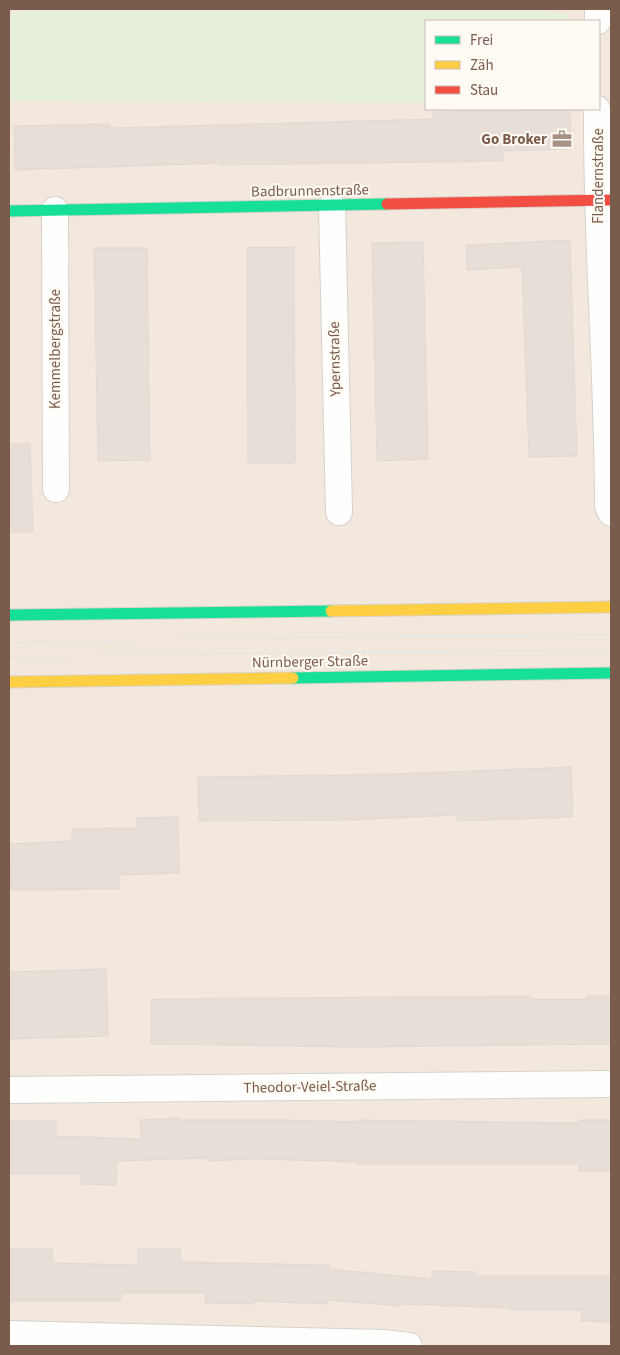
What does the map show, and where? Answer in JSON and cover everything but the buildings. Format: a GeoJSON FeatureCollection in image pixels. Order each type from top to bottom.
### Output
{"type":"FeatureCollection","features":[{"type":"Feature","properties":{"kind":"main road","name":"Badbrunnenstraße"},"geometry":{"type":"LineString","coordinates":[[9,211],[604,200]]}},
{"type":"Feature","properties":{"kind":"main road"},"geometry":{"type":"LineString","coordinates":[[9,615],[611,607]]}},
{"type":"Feature","properties":{"kind":"main road","name":"Nürnberger Straße"},"geometry":{"type":"LineString","coordinates":[[9,682],[611,672]]}},
{"type":"Feature","properties":{"kind":"street","name":"Flandernstraße"},"geometry":{"type":"LineString","coordinates":[[597,110],[604,200],[608,506],[611,513]]}},
{"type":"Feature","properties":{"kind":"street","name":"Ypernstraße"},"geometry":{"type":"LineString","coordinates":[[332,206],[339,512]]}},
{"type":"Feature","properties":{"kind":"street","name":"Kemmelbergstraße"},"geometry":{"type":"LineString","coordinates":[[55,210],[56,489]]}},
{"type":"Feature","properties":{"kind":"street","name":"Theodor-Veiel-Straße"},"geometry":{"type":"LineString","coordinates":[[9,1090],[611,1084]]}},
{"type":"Feature","properties":{"kind":"street"},"geometry":{"type":"LineString","coordinates":[[9,1334],[384,1343],[409,1346]]}},
{"type":"Feature","properties":{"kind":"shaded area"},"geometry":{"type":"Polygon","coordinates":[[[9,9],[611,9],[611,1346],[9,1346],[9,9]]]}},
{"type":"Feature","properties":{"kind":"green space"},"geometry":{"type":"Polygon","coordinates":[[[52,9],[528,9],[568,15],[568,20],[425,20],[425,103],[9,101],[9,13],[52,9]]]}},
{"type":"Feature","properties":{"kind":"tram line"},"geometry":{"type":"LineString","coordinates":[[9,642],[611,634]]}},
{"type":"Feature","properties":{"kind":"tram line"},"geometry":{"type":"LineString","coordinates":[[9,657],[611,649]]}},
{"type":"Feature","properties":{"kind":"traffic: fast"},"geometry":{"type":"LineString","coordinates":[[9,211],[387,204]]}},
{"type":"Feature","properties":{"kind":"traffic: fast"},"geometry":{"type":"LineString","coordinates":[[9,615],[331,611]]}},
{"type":"Feature","properties":{"kind":"traffic: fast"},"geometry":{"type":"LineString","coordinates":[[293,678],[611,673]]}},
{"type":"Feature","properties":{"kind":"traffic: slow"},"geometry":{"type":"LineString","coordinates":[[331,611],[611,607]]}},
{"type":"Feature","properties":{"kind":"traffic: slow"},"geometry":{"type":"LineString","coordinates":[[9,682],[293,678]]}},
{"type":"Feature","properties":{"kind":"traffic: jam"},"geometry":{"type":"LineString","coordinates":[[387,204],[611,200]]}},
{"type":"Feature","properties":{"kind":"place","name":"Go Broker"},"geometry":{"type":"Point","coordinates":[562,139]}}]}
